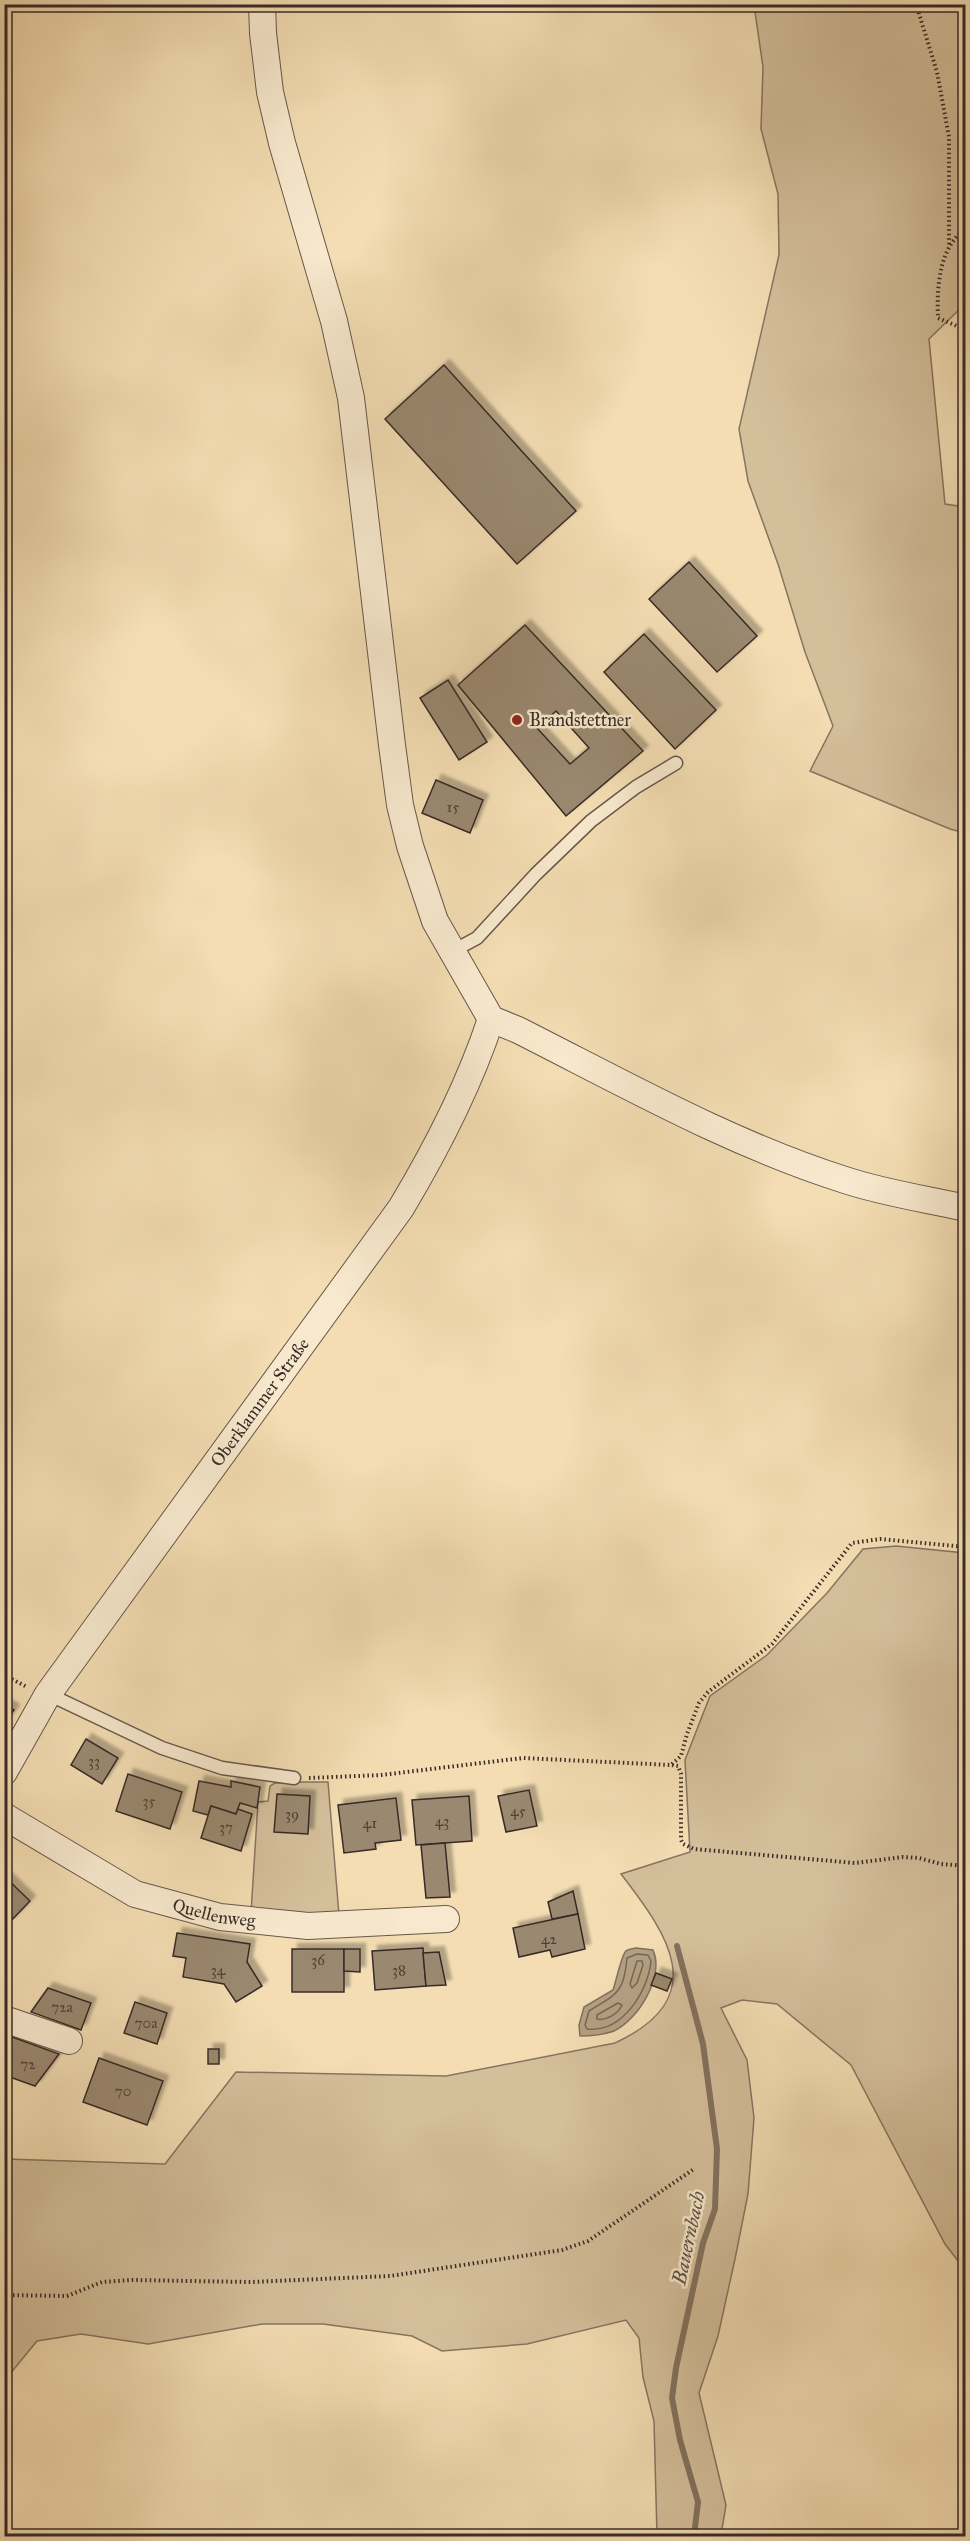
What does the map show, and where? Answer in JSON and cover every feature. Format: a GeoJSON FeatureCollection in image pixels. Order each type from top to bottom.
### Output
{"type":"FeatureCollection","features":[{"type":"Feature","properties":{"kind":"street"},"geometry":{"type":"LineString","coordinates":[[262,4],[270,92],[282,143],[334,321],[351,398],[400,806],[422,885],[435,921],[491,1019],[518,1030],[725,1134],[783,1159],[847,1181],[966,1208]]}},
{"type":"Feature","properties":{"kind":"street","name":"Oberklammer Straße"},"geometry":{"type":"LineString","coordinates":[[4,1772],[48,1694],[401,1208],[434,1154],[462,1095],[491,1019]]}},
{"type":"Feature","properties":{"kind":"street","name":"Quellenweg"},"geometry":{"type":"LineString","coordinates":[[4,1816],[135,1894],[220,1917],[308,1926],[446,1919]]}},
{"type":"Feature","properties":{"kind":"street"},"geometry":{"type":"LineString","coordinates":[[4,2019],[69,2041]]}},
{"type":"Feature","properties":{"kind":"lane"},"geometry":{"type":"LineString","coordinates":[[452,952],[477,938],[536,874],[591,821],[636,787],[676,763]]}},
{"type":"Feature","properties":{"kind":"lane"},"geometry":{"type":"LineString","coordinates":[[48,1694],[162,1748],[222,1768],[294,1778]]}},
{"type":"Feature","properties":{"kind":"path"},"geometry":{"type":"LineString","coordinates":[[916,4],[938,72],[949,137],[949,246],[938,295],[938,318],[966,330]]}},
{"type":"Feature","properties":{"kind":"path"},"geometry":{"type":"LineString","coordinates":[[949,246],[966,227]]}},
{"type":"Feature","properties":{"kind":"path"},"geometry":{"type":"LineString","coordinates":[[671,1765],[681,1756],[699,1704],[708,1692],[772,1644],[852,1544],[880,1539],[966,1547]]}},
{"type":"Feature","properties":{"kind":"path"},"geometry":{"type":"LineString","coordinates":[[294,1778],[381,1775],[523,1758],[671,1765],[678,1766],[681,1774],[681,1839],[683,1844],[694,1849],[855,1863],[903,1857],[966,1866]]}},
{"type":"Feature","properties":{"kind":"path"},"geometry":{"type":"LineString","coordinates":[[4,2295],[67,2296],[102,2282],[132,2280],[251,2282],[390,2276],[562,2250],[588,2241],[694,2169]]}},
{"type":"Feature","properties":{"kind":"shaded area"},"geometry":{"type":"Polygon","coordinates":[[[754,5],[965,5],[965,304],[929,339],[945,504],[965,507],[965,833],[950,829],[810,771],[833,726],[805,652],[778,564],[748,481],[739,429],[779,255],[778,194],[761,129],[763,67],[754,5]]]}},
{"type":"Feature","properties":{"kind":"shaded area"},"geometry":{"type":"Polygon","coordinates":[[[896,1546],[965,1553],[965,2270],[945,2244],[851,2065],[777,2004],[742,2000],[721,2008],[747,2060],[754,2118],[748,2194],[735,2259],[718,2336],[699,2393],[726,2505],[723,2536],[657,2536],[654,2421],[643,2377],[639,2338],[626,2320],[527,2344],[442,2351],[412,2336],[323,2324],[262,2324],[148,2344],[81,2334],[37,2341],[5,2380],[5,2159],[165,2164],[236,2072],[446,2076],[615,2043],[645,2025],[664,2006],[672,1986],[672,1965],[666,1943],[654,1920],[621,1874],[690,1852],[685,1760],[710,1696],[767,1655],[827,1593],[863,1549],[896,1546]]]}},
{"type":"Feature","properties":{"kind":"shaded area"},"geometry":{"type":"Polygon","coordinates":[[[328,1782],[339,1915],[251,1913],[258,1802],[268,1801],[270,1786],[275,1783],[328,1782]]]}},
{"type":"Feature","properties":{"kind":"water"},"geometry":{"type":"Polygon","coordinates":[[[636,1948],[653,1950],[656,1960],[652,1984],[640,2007],[632,2017],[614,2031],[580,2036],[579,2025],[584,2007],[613,1990],[624,1953],[636,1948]]]}},
{"type":"Feature","properties":{"kind":"building"},"geometry":{"type":"Polygon","coordinates":[[[444,365],[576,511],[517,564],[385,419],[444,365]]]}},
{"type":"Feature","properties":{"kind":"building"},"geometry":{"type":"Polygon","coordinates":[[[689,562],[757,636],[717,672],[649,599],[689,562]]]}},
{"type":"Feature","properties":{"kind":"building","name":"Brandstettner"},"geometry":{"type":"Polygon","coordinates":[[[525,625],[643,751],[566,816],[458,685],[525,625]],[[556,711],[537,728],[570,764],[589,748],[556,711]]]}},
{"type":"Feature","properties":{"kind":"building"},"geometry":{"type":"Polygon","coordinates":[[[644,634],[716,710],[675,749],[604,672],[644,634]]]}},
{"type":"Feature","properties":{"kind":"building"},"geometry":{"type":"Polygon","coordinates":[[[448,680],[487,742],[459,760],[420,698],[448,680]]]}},
{"type":"Feature","properties":{"kind":"building"},"geometry":{"type":"Polygon","coordinates":[[[436,780],[483,800],[470,833],[422,813],[436,780]]]}},
{"type":"Feature","properties":{"kind":"building"},"geometry":{"type":"Polygon","coordinates":[[[4,1704],[14,1710],[4,1724],[4,1704]]]}},
{"type":"Feature","properties":{"kind":"building"},"geometry":{"type":"Polygon","coordinates":[[[86,1739],[118,1758],[102,1784],[71,1765],[86,1739]]]}},
{"type":"Feature","properties":{"kind":"building"},"geometry":{"type":"Polygon","coordinates":[[[128,1774],[182,1792],[170,1829],[116,1811],[128,1774]]]}},
{"type":"Feature","properties":{"kind":"building"},"geometry":{"type":"Polygon","coordinates":[[[199,1781],[231,1787],[231,1781],[260,1787],[257,1808],[240,1803],[236,1814],[211,1806],[208,1815],[193,1811],[199,1781]]]}},
{"type":"Feature","properties":{"kind":"building"},"geometry":{"type":"Polygon","coordinates":[[[529,1790],[537,1826],[506,1832],[498,1796],[529,1790]]]}},
{"type":"Feature","properties":{"kind":"building"},"geometry":{"type":"Polygon","coordinates":[[[277,1794],[310,1796],[308,1834],[274,1832],[277,1794]]]}},
{"type":"Feature","properties":{"kind":"building"},"geometry":{"type":"Polygon","coordinates":[[[469,1796],[472,1841],[416,1845],[412,1800],[469,1796]]]}},
{"type":"Feature","properties":{"kind":"building"},"geometry":{"type":"Polygon","coordinates":[[[396,1798],[401,1840],[375,1843],[376,1849],[344,1853],[338,1805],[396,1798]]]}},
{"type":"Feature","properties":{"kind":"building"},"geometry":{"type":"Polygon","coordinates":[[[211,1806],[236,1814],[238,1809],[252,1814],[241,1851],[201,1838],[211,1806]]]}},
{"type":"Feature","properties":{"kind":"building"},"geometry":{"type":"Polygon","coordinates":[[[445,1843],[450,1897],[426,1898],[421,1845],[445,1843]]]}},
{"type":"Feature","properties":{"kind":"building"},"geometry":{"type":"Polygon","coordinates":[[[4,1876],[30,1901],[9,1923],[4,1918],[4,1876]]]}},
{"type":"Feature","properties":{"kind":"building"},"geometry":{"type":"Polygon","coordinates":[[[573,1891],[578,1914],[552,1919],[548,1902],[573,1891]]]}},
{"type":"Feature","properties":{"kind":"building"},"geometry":{"type":"Polygon","coordinates":[[[578,1914],[585,1949],[552,1957],[550,1950],[519,1957],[513,1928],[578,1914]]]}},
{"type":"Feature","properties":{"kind":"building"},"geometry":{"type":"Polygon","coordinates":[[[177,1933],[250,1944],[247,1962],[262,1986],[236,2002],[224,1984],[183,1977],[186,1958],[173,1956],[177,1933]]]}},
{"type":"Feature","properties":{"kind":"building"},"geometry":{"type":"Polygon","coordinates":[[[423,1948],[426,1986],[375,1990],[372,1951],[423,1948]]]}},
{"type":"Feature","properties":{"kind":"building"},"geometry":{"type":"Polygon","coordinates":[[[292,1949],[344,1949],[344,1992],[292,1992],[292,1949]]]}},
{"type":"Feature","properties":{"kind":"building"},"geometry":{"type":"Polygon","coordinates":[[[344,1949],[360,1949],[360,1972],[344,1971],[344,1949]]]}},
{"type":"Feature","properties":{"kind":"building"},"geometry":{"type":"Polygon","coordinates":[[[439,1952],[446,1985],[426,1986],[423,1953],[439,1952]]]}},
{"type":"Feature","properties":{"kind":"building"},"geometry":{"type":"Polygon","coordinates":[[[656,1973],[672,1979],[667,1991],[651,1985],[656,1973]]]}},
{"type":"Feature","properties":{"kind":"building"},"geometry":{"type":"Polygon","coordinates":[[[48,1988],[91,2003],[81,2030],[31,2012],[48,1988]]]}},
{"type":"Feature","properties":{"kind":"building"},"geometry":{"type":"Polygon","coordinates":[[[135,2002],[167,2013],[157,2044],[124,2033],[135,2002]]]}},
{"type":"Feature","properties":{"kind":"building"},"geometry":{"type":"Polygon","coordinates":[[[4,2034],[59,2054],[35,2086],[4,2075],[4,2034]]]}},
{"type":"Feature","properties":{"kind":"building"},"geometry":{"type":"Polygon","coordinates":[[[208,2049],[219,2049],[219,2064],[208,2064],[208,2049]]]}},
{"type":"Feature","properties":{"kind":"building"},"geometry":{"type":"Polygon","coordinates":[[[99,2058],[163,2081],[147,2125],[83,2102],[99,2058]]]}},
{"type":"Feature","properties":{"kind":"waterway","name":"Bauernbach"},"geometry":{"type":"LineString","coordinates":[[677,1946],[703,2044],[717,2149],[715,2209],[703,2243],[676,2368],[672,2398],[680,2440],[698,2502],[694,2536]]}},
{"type":"Feature","properties":{"kind":"place","name":"Brandstettner"},"geometry":{"type":"Point","coordinates":[517,720]}}]}
